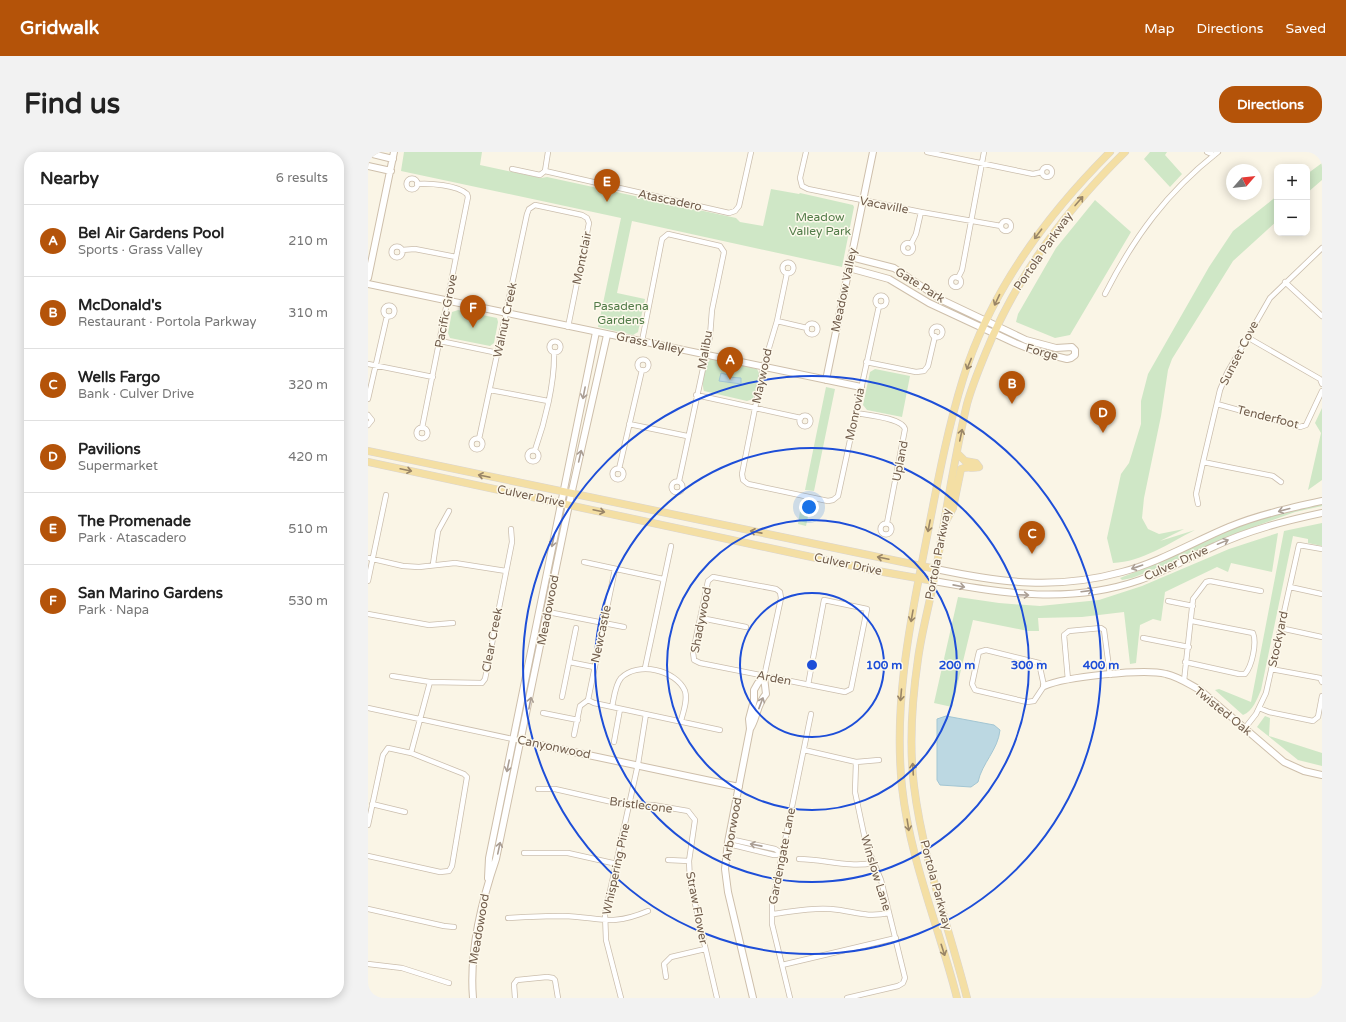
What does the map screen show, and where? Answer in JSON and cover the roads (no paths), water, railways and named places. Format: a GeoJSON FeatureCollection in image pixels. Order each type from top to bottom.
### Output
{"type":"FeatureCollection","features":[{"type":"Feature","properties":{"kind":"main road","name":"Portola Parkway"},"geometry":{"type":"LineString","coordinates":[[957,998],[919,874],[908,831],[902,787],[899,742],[900,697],[905,657],[921,566],[951,421],[964,377],[999,294],[1022,256],[1052,216],[1110,152]]}},
{"type":"Feature","properties":{"kind":"main road","name":"Portola Parkway"},"geometry":{"type":"LineString","coordinates":[[968,998],[930,870],[920,827],[914,784],[912,739],[918,658],[969,397],[995,330],[1011,297],[1028,269],[1062,220],[1100,176],[1125,152]]}},
{"type":"Feature","properties":{"kind":"main road","name":"Culver Drive"},"geometry":{"type":"LineString","coordinates":[[368,451],[567,494],[936,569]]}},
{"type":"Feature","properties":{"kind":"main road"},"geometry":{"type":"LineString","coordinates":[[943,528],[953,508],[961,468],[965,466],[975,468],[978,467],[976,463],[965,461],[957,453]]}},
{"type":"Feature","properties":{"kind":"main road","name":"Culver Drive"},"geometry":{"type":"LineString","coordinates":[[368,462],[866,568],[934,581]]}},
{"type":"Feature","properties":{"kind":"street"},"geometry":{"type":"LineString","coordinates":[[368,278],[394,152]]}},
{"type":"Feature","properties":{"kind":"street"},"geometry":{"type":"LineString","coordinates":[[546,171],[548,152]]}},
{"type":"Feature","properties":{"kind":"street","name":"Atascadero"},"geometry":{"type":"LineString","coordinates":[[512,169],[540,175],[546,171],[722,211],[735,211],[739,206],[749,152]]}},
{"type":"Feature","properties":{"kind":"street","name":"Vacaville"},"geometry":{"type":"LineString","coordinates":[[806,152],[800,178],[802,186],[816,191],[1001,226]]}},
{"type":"Feature","properties":{"kind":"street","name":"Meadow Valley"},"geometry":{"type":"LineString","coordinates":[[826,380],[873,152]]}},
{"type":"Feature","properties":{"kind":"street"},"geometry":{"type":"LineString","coordinates":[[927,152],[1033,174],[1042,172]]}},
{"type":"Feature","properties":{"kind":"street"},"geometry":{"type":"LineString","coordinates":[[958,278],[962,270],[984,152]]}},
{"type":"Feature","properties":{"kind":"street"},"geometry":{"type":"LineString","coordinates":[[1207,152],[1215,153]]}},
{"type":"Feature","properties":{"kind":"street"},"geometry":{"type":"LineString","coordinates":[[1105,294],[1140,233],[1164,201],[1215,153]]}},
{"type":"Feature","properties":{"kind":"street"},"geometry":{"type":"LineString","coordinates":[[368,154],[393,159]]}},
{"type":"Feature","properties":{"kind":"street"},"geometry":{"type":"LineString","coordinates":[[368,166],[391,171]]}},
{"type":"Feature","properties":{"kind":"street","name":"Pacific Grove"},"geometry":{"type":"LineString","coordinates":[[417,184],[441,185],[460,189],[467,194],[468,201],[456,257],[449,301],[422,428]]}},
{"type":"Feature","properties":{"kind":"street","name":"Walnut Creek"},"geometry":{"type":"LineString","coordinates":[[479,439],[527,214],[529,209],[535,205]]}},
{"type":"Feature","properties":{"kind":"street","name":"Montclair"},"geometry":{"type":"LineString","coordinates":[[535,205],[582,215],[587,218],[589,223],[568,327]]}},
{"type":"Feature","properties":{"kind":"street"},"geometry":{"type":"LineString","coordinates":[[911,244],[916,234],[921,212]]}},
{"type":"Feature","properties":{"kind":"street","name":"Malibu"},"geometry":{"type":"LineString","coordinates":[[642,341],[662,239],[668,234],[720,246],[724,252],[712,310],[710,336],[678,481]]}},
{"type":"Feature","properties":{"kind":"street","name":"Sunset Cove"},"geometry":{"type":"LineString","coordinates":[[1198,504],[1196,494],[1203,462],[1217,404],[1227,373],[1270,298],[1322,248]]}},
{"type":"Feature","properties":{"kind":"street"},"geometry":{"type":"LineString","coordinates":[[402,250],[415,249],[456,257]]}},
{"type":"Feature","properties":{"kind":"street","name":"Gate Park"},"geometry":{"type":"LineString","coordinates":[[851,257],[880,264],[902,272],[942,300],[985,325]]}},
{"type":"Feature","properties":{"kind":"street"},"geometry":{"type":"LineString","coordinates":[[877,275],[880,264]]}},
{"type":"Feature","properties":{"kind":"street","name":"Gate Park"},"geometry":{"type":"LineString","coordinates":[[849,268],[877,275],[905,287],[929,303],[985,325]]}},
{"type":"Feature","properties":{"kind":"street","name":"Maywood"},"geometry":{"type":"LineString","coordinates":[[743,480],[742,474],[764,368],[777,321],[787,273]]}},
{"type":"Feature","properties":{"kind":"street"},"geometry":{"type":"LineString","coordinates":[[1285,282],[1322,316]]}},
{"type":"Feature","properties":{"kind":"street","name":"Grass Valley"},"geometry":{"type":"LineString","coordinates":[[368,284],[764,368],[861,387]]}},
{"type":"Feature","properties":{"kind":"street","name":"Monrovia"},"geometry":{"type":"LineString","coordinates":[[743,480],[748,484],[830,501],[838,496],[879,306]]}},
{"type":"Feature","properties":{"kind":"street"},"geometry":{"type":"LineString","coordinates":[[368,399],[387,316]]}},
{"type":"Feature","properties":{"kind":"street"},"geometry":{"type":"LineString","coordinates":[[777,321],[807,328]]}},
{"type":"Feature","properties":{"kind":"street","name":"Forge"},"geometry":{"type":"LineString","coordinates":[[985,325],[1015,344],[1069,359],[1075,355],[1075,350],[1072,347],[1060,348],[1044,345],[995,330]]}},
{"type":"Feature","properties":{"kind":"street","name":"Meadowood"},"geometry":{"type":"LineString","coordinates":[[474,998],[472,972],[473,952],[487,885],[496,859],[522,741],[570,504],[567,494],[596,332]]}},
{"type":"Feature","properties":{"kind":"street","name":"Meadowood"},"geometry":{"type":"LineString","coordinates":[[487,885],[488,858],[561,503],[567,494],[602,360],[607,335]]}},
{"type":"Feature","properties":{"kind":"street"},"geometry":{"type":"LineString","coordinates":[[866,362],[916,372],[924,371],[928,366],[934,336]]}},
{"type":"Feature","properties":{"kind":"street"},"geometry":{"type":"LineString","coordinates":[[1247,337],[1320,379],[1322,384]]}},
{"type":"Feature","properties":{"kind":"street"},"geometry":{"type":"LineString","coordinates":[[440,342],[498,354]]}},
{"type":"Feature","properties":{"kind":"street"},"geometry":{"type":"LineString","coordinates":[[535,450],[541,434],[555,366],[554,352]]}},
{"type":"Feature","properties":{"kind":"street"},"geometry":{"type":"LineString","coordinates":[[591,357],[602,360]]}},
{"type":"Feature","properties":{"kind":"street"},"geometry":{"type":"LineString","coordinates":[[368,364],[433,377]]}},
{"type":"Feature","properties":{"kind":"street"},"geometry":{"type":"LineString","coordinates":[[619,469],[642,370]]}},
{"type":"Feature","properties":{"kind":"street"},"geometry":{"type":"LineString","coordinates":[[490,390],[548,401]]}},
{"type":"Feature","properties":{"kind":"street","name":"Tenderfoot"},"geometry":{"type":"LineString","coordinates":[[1217,404],[1300,427],[1306,425],[1322,391]]}},
{"type":"Feature","properties":{"kind":"street"},"geometry":{"type":"LineString","coordinates":[[696,395],[801,418]]}},
{"type":"Feature","properties":{"kind":"street","name":"Upland"},"geometry":{"type":"LineString","coordinates":[[856,413],[898,421],[904,426],[905,430],[887,524]]}},
{"type":"Feature","properties":{"kind":"street"},"geometry":{"type":"LineString","coordinates":[[368,415],[372,420],[368,425]]}},
{"type":"Feature","properties":{"kind":"street"},"geometry":{"type":"LineString","coordinates":[[629,424],[687,436]]}},
{"type":"Feature","properties":{"kind":"street"},"geometry":{"type":"LineString","coordinates":[[1203,462],[1273,476],[1282,482]]}},
{"type":"Feature","properties":{"kind":"street"},"geometry":{"type":"LineString","coordinates":[[368,582],[370,559],[386,495]]}},
{"type":"Feature","properties":{"kind":"street","name":"Culver Drive"},"geometry":{"type":"LineString","coordinates":[[936,569],[1014,583],[1064,583],[1108,576],[1138,568],[1163,558],[1248,520],[1322,501]]}},
{"type":"Feature","properties":{"kind":"street"},"geometry":{"type":"LineString","coordinates":[[433,564],[437,535],[449,511]]}},
{"type":"Feature","properties":{"kind":"street","name":"Culver Drive"},"geometry":{"type":"LineString","coordinates":[[934,581],[1013,594],[1053,595],[1110,588],[1140,580],[1177,565],[1216,546],[1272,524],[1322,513]]}},
{"type":"Feature","properties":{"kind":"street","name":"Clear Creek"},"geometry":{"type":"LineString","coordinates":[[392,676],[430,682],[482,683],[485,679],[512,542],[511,529]]}},
{"type":"Feature","properties":{"kind":"street","name":"Stockyard"},"geometry":{"type":"LineString","coordinates":[[1244,728],[1259,708],[1266,693],[1299,545],[1322,550]]}},
{"type":"Feature","properties":{"kind":"street"},"geometry":{"type":"LineString","coordinates":[[645,668],[671,546]]}},
{"type":"Feature","properties":{"kind":"street"},"geometry":{"type":"LineString","coordinates":[[370,559],[403,566],[419,567],[433,564],[455,563],[506,571]]}},
{"type":"Feature","properties":{"kind":"street"},"geometry":{"type":"LineString","coordinates":[[584,562],[663,579]]}},
{"type":"Feature","properties":{"kind":"street","name":"Newcastle"},"geometry":{"type":"LineString","coordinates":[[588,700],[615,569]]}},
{"type":"Feature","properties":{"kind":"street","name":"Shadywood"},"geometry":{"type":"LineString","coordinates":[[696,662],[692,656],[708,581],[713,577],[776,589],[780,592]]}},
{"type":"Feature","properties":{"kind":"street"},"geometry":{"type":"LineString","coordinates":[[1184,681],[1185,662],[1189,647],[1192,621],[1193,599],[1206,582],[1210,581],[1261,591]]}},
{"type":"Feature","properties":{"kind":"street"},"geometry":{"type":"LineString","coordinates":[[1290,587],[1322,594]]}},
{"type":"Feature","properties":{"kind":"street","name":"Arborwood"},"geometry":{"type":"LineString","coordinates":[[750,730],[756,721],[761,699],[766,694],[764,677],[781,598],[780,592]]}},
{"type":"Feature","properties":{"kind":"street","name":"Arden"},"geometry":{"type":"LineString","coordinates":[[696,662],[764,677],[846,692],[851,688],[866,609],[824,600],[808,685]]}},
{"type":"Feature","properties":{"kind":"street"},"geometry":{"type":"LineString","coordinates":[[1168,601],[1193,606]]}},
{"type":"Feature","properties":{"kind":"street"},"geometry":{"type":"LineString","coordinates":[[548,612],[624,627]]}},
{"type":"Feature","properties":{"kind":"street"},"geometry":{"type":"LineString","coordinates":[[368,614],[430,625],[453,623]]}},
{"type":"Feature","properties":{"kind":"street"},"geometry":{"type":"LineString","coordinates":[[701,618],[746,627]]}},
{"type":"Feature","properties":{"kind":"street"},"geometry":{"type":"LineString","coordinates":[[1185,662],[1245,674],[1249,669],[1255,638],[1253,633],[1192,621]]}},
{"type":"Feature","properties":{"kind":"street"},"geometry":{"type":"LineString","coordinates":[[562,697],[576,628]]}},
{"type":"Feature","properties":{"kind":"street"},"geometry":{"type":"LineString","coordinates":[[1068,680],[1064,635],[1069,631],[1101,628],[1104,630],[1110,675]]}},
{"type":"Feature","properties":{"kind":"street"},"geometry":{"type":"LineString","coordinates":[[1280,628],[1322,637]]}},
{"type":"Feature","properties":{"kind":"street"},"geometry":{"type":"LineString","coordinates":[[1143,638],[1189,647]]}},
{"type":"Feature","properties":{"kind":"street"},"geometry":{"type":"LineString","coordinates":[[986,650],[1036,661],[1041,666],[1044,686],[1034,701],[1027,702],[978,691],[973,687],[979,652],[986,650]]}},
{"type":"Feature","properties":{"kind":"street"},"geometry":{"type":"LineString","coordinates":[[569,662],[594,667]]}},
{"type":"Feature","properties":{"kind":"street"},"geometry":{"type":"LineString","coordinates":[[612,707],[617,684],[621,679],[626,675],[645,668],[667,674],[680,683],[685,692],[686,700],[681,721]]}},
{"type":"Feature","properties":{"kind":"street"},"geometry":{"type":"LineString","coordinates":[[1271,669],[1320,678],[1322,682]]}},
{"type":"Feature","properties":{"kind":"street","name":"Twisted Oak"},"geometry":{"type":"LineString","coordinates":[[1044,686],[1054,682],[1110,675],[1150,672],[1166,674],[1184,681],[1216,702],[1284,762],[1304,771],[1322,774]]}},
{"type":"Feature","properties":{"kind":"street","name":"Arborwood"},"geometry":{"type":"LineString","coordinates":[[753,998],[728,892],[725,869],[728,842],[750,730],[749,719],[754,700],[754,690],[764,677]]}},
{"type":"Feature","properties":{"kind":"street"},"geometry":{"type":"LineString","coordinates":[[411,753],[430,682]]}},
{"type":"Feature","properties":{"kind":"street"},"geometry":{"type":"LineString","coordinates":[[1259,708],[1269,712],[1313,721],[1318,717],[1322,696]]}},
{"type":"Feature","properties":{"kind":"street"},"geometry":{"type":"LineString","coordinates":[[574,736],[580,706],[588,700],[594,703],[620,709],[720,730]]}},
{"type":"Feature","properties":{"kind":"street","name":"Canyonwood"},"geometry":{"type":"LineString","coordinates":[[368,708],[638,764],[740,787]]}},
{"type":"Feature","properties":{"kind":"street"},"geometry":{"type":"LineString","coordinates":[[614,742],[620,709]]}},
{"type":"Feature","properties":{"kind":"street"},"geometry":{"type":"LineString","coordinates":[[543,713],[578,720]]}},
{"type":"Feature","properties":{"kind":"street","name":"Whispering Pine"},"geometry":{"type":"LineString","coordinates":[[621,998],[606,940],[605,921],[638,764],[646,714]]}},
{"type":"Feature","properties":{"kind":"street","name":"Gardengate Lane"},"geometry":{"type":"LineString","coordinates":[[790,998],[772,924],[772,904],[811,714]]}},
{"type":"Feature","properties":{"kind":"street"},"geometry":{"type":"LineString","coordinates":[[368,825],[383,754],[388,748],[411,753],[464,774],[467,777],[452,866],[447,872],[368,856]]}},
{"type":"Feature","properties":{"kind":"street"},"geometry":{"type":"LineString","coordinates":[[804,750],[856,762],[879,760]]}},
{"type":"Feature","properties":{"kind":"street","name":"Winslow Lane"},"geometry":{"type":"LineString","coordinates":[[847,998],[898,986],[903,983],[905,973],[881,880],[872,863],[867,849],[855,784],[856,762]]}},
{"type":"Feature","properties":{"kind":"street","name":"Bristlecone"},"geometry":{"type":"LineString","coordinates":[[538,789],[555,789],[629,804],[666,807],[688,811],[694,817]]}},
{"type":"Feature","properties":{"kind":"street"},"geometry":{"type":"LineString","coordinates":[[372,804],[405,812]]}},
{"type":"Feature","properties":{"kind":"street","name":"Straw Flower"},"geometry":{"type":"LineString","coordinates":[[694,817],[695,820],[689,861],[694,903],[717,998]]}},
{"type":"Feature","properties":{"kind":"street"},"geometry":{"type":"LineString","coordinates":[[728,842],[733,846],[760,852],[783,854]]}},
{"type":"Feature","properties":{"kind":"street"},"geometry":{"type":"LineString","coordinates":[[524,853],[568,853],[617,864]]}},
{"type":"Feature","properties":{"kind":"street"},"geometry":{"type":"LineString","coordinates":[[799,859],[817,859],[858,866],[872,863]]}},
{"type":"Feature","properties":{"kind":"street"},"geometry":{"type":"LineString","coordinates":[[668,860],[689,861]]}},
{"type":"Feature","properties":{"kind":"street"},"geometry":{"type":"LineString","coordinates":[[772,914],[816,908],[832,909],[869,916],[889,913]]}},
{"type":"Feature","properties":{"kind":"street"},"geometry":{"type":"LineString","coordinates":[[368,909],[444,926],[454,926]]}},
{"type":"Feature","properties":{"kind":"street"},"geometry":{"type":"LineString","coordinates":[[508,918],[564,916],[605,921],[625,919],[648,911]]}},
{"type":"Feature","properties":{"kind":"street"},"geometry":{"type":"LineString","coordinates":[[782,965],[896,938]]}},
{"type":"Feature","properties":{"kind":"street"},"geometry":{"type":"LineString","coordinates":[[666,977],[664,964],[671,956],[705,949]]}},
{"type":"Feature","properties":{"kind":"street"},"geometry":{"type":"LineString","coordinates":[[368,964],[402,968],[449,983]]}},
{"type":"Feature","properties":{"kind":"street"},"geometry":{"type":"LineString","coordinates":[[515,998],[514,984],[517,980],[547,977],[555,980],[558,998]]}},
{"type":"Feature","properties":{"kind":"water"},"geometry":{"type":"Polygon","coordinates":[[[721,373],[728,375],[728,377],[741,378],[741,384],[719,381],[721,373]]]}},
{"type":"Feature","properties":{"kind":"water"},"geometry":{"type":"Polygon","coordinates":[[[946,716],[994,725],[1000,730],[999,737],[978,782],[971,787],[940,785],[937,780],[937,719],[946,716]]]}},
{"type":"Feature","properties":{"kind":"place","name":"The Promenade"},"geometry":{"type":"Point","coordinates":[607,202]}},
{"type":"Feature","properties":{"kind":"place","name":"San Marino Gardens"},"geometry":{"type":"Point","coordinates":[473,328]}},
{"type":"Feature","properties":{"kind":"place","name":"Bel Air Gardens Pool"},"geometry":{"type":"Point","coordinates":[730,380]}},
{"type":"Feature","properties":{"kind":"place","name":"McDonald's"},"geometry":{"type":"Point","coordinates":[1012,404]}},
{"type":"Feature","properties":{"kind":"place","name":"Pavilions"},"geometry":{"type":"Point","coordinates":[1103,433]}},
{"type":"Feature","properties":{"kind":"place","name":"Wells Fargo"},"geometry":{"type":"Point","coordinates":[1032,554]}},
{"type":"Feature","properties":{"kind":"park label","name":"Meadow Valley Park"},"geometry":{"type":"Point","coordinates":[820,224]}},
{"type":"Feature","properties":{"kind":"park label","name":"Pasadena Gardens"},"geometry":{"type":"Point","coordinates":[621,313]}}]}
